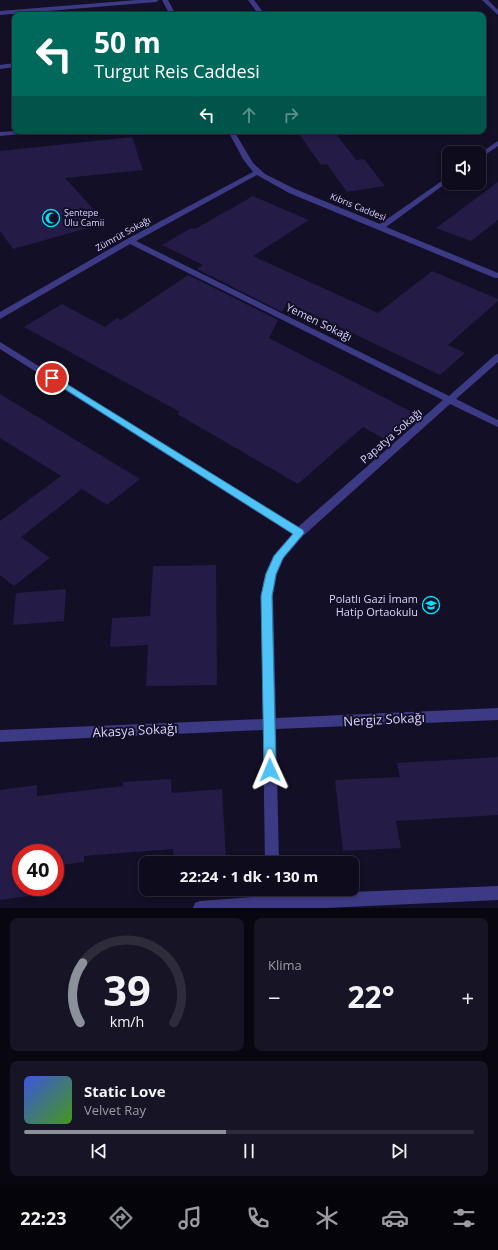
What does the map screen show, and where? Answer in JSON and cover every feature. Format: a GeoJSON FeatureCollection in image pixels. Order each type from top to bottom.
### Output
{"type":"FeatureCollection","features":[{"type":"Feature","properties":{"kind":"street"},"geometry":{"type":"LineString","coordinates":[[0,13],[156,0]]}},
{"type":"Feature","properties":{"kind":"street"},"geometry":{"type":"LineString","coordinates":[[165,0],[171,12]]}},
{"type":"Feature","properties":{"kind":"street"},"geometry":{"type":"LineString","coordinates":[[251,0],[260,12]]}},
{"type":"Feature","properties":{"kind":"street"},"geometry":{"type":"LineString","coordinates":[[484,0],[498,13]]}},
{"type":"Feature","properties":{"kind":"street"},"geometry":{"type":"LineString","coordinates":[[0,67],[12,65]]}},
{"type":"Feature","properties":{"kind":"street"},"geometry":{"type":"LineString","coordinates":[[0,134],[12,133]]}},
{"type":"Feature","properties":{"kind":"street","name":"Kıbrıs Caddesi"},"geometry":{"type":"LineString","coordinates":[[233,134],[248,160],[258,172],[292,191],[498,276]]}},
{"type":"Feature","properties":{"kind":"street"},"geometry":{"type":"LineString","coordinates":[[486,152],[498,143]]}},
{"type":"Feature","properties":{"kind":"street","name":"Zümrüt Sokağı"},"geometry":{"type":"LineString","coordinates":[[0,316],[130,241],[258,172]]}},
{"type":"Feature","properties":{"kind":"street"},"geometry":{"type":"LineString","coordinates":[[381,227],[442,183]]}},
{"type":"Feature","properties":{"kind":"street","name":"Yemen Sokağı"},"geometry":{"type":"LineString","coordinates":[[130,241],[498,424]]}},
{"type":"Feature","properties":{"kind":"street"},"geometry":{"type":"LineString","coordinates":[[0,345],[300,533]]}},
{"type":"Feature","properties":{"kind":"street","name":"Papatya Sokağı"},"geometry":{"type":"LineString","coordinates":[[272,856],[267,596],[271,574],[279,556],[300,533],[498,357]]}},
{"type":"Feature","properties":{"kind":"street","name":"Nergiz Sokağı"},"geometry":{"type":"LineString","coordinates":[[269,724],[498,714]]}},
{"type":"Feature","properties":{"kind":"street","name":"Akasya Sokağı"},"geometry":{"type":"LineString","coordinates":[[0,736],[269,724]]}},
{"type":"Feature","properties":{"kind":"street"},"geometry":{"type":"LineString","coordinates":[[200,908],[273,900],[498,894]]}},
{"type":"Feature","properties":{"kind":"building"},"geometry":{"type":"Polygon","coordinates":[[[299,134],[336,134],[356,160],[364,159],[385,186],[347,192],[327,164],[321,165],[299,134]]]}},
{"type":"Feature","properties":{"kind":"building"},"geometry":{"type":"Polygon","coordinates":[[[132,137],[143,170],[65,178],[106,223],[13,249],[0,231],[0,151],[132,137]]]}},
{"type":"Feature","properties":{"kind":"building"},"geometry":{"type":"Polygon","coordinates":[[[498,182],[498,220],[471,241],[436,228],[498,182]]]}},
{"type":"Feature","properties":{"kind":"building"},"geometry":{"type":"Polygon","coordinates":[[[253,196],[309,220],[253,256],[378,313],[432,271],[498,299],[498,301],[448,345],[465,353],[440,375],[287,302],[282,312],[197,269],[203,265],[162,245],[191,228],[195,229],[253,196]]]}},
{"type":"Feature","properties":{"kind":"building"},"geometry":{"type":"Polygon","coordinates":[[[188,275],[278,320],[269,338],[416,414],[386,440],[363,427],[298,484],[177,414],[180,412],[24,327],[62,304],[105,327],[117,318],[121,320],[188,275]]]}},
{"type":"Feature","properties":{"kind":"building"},"geometry":{"type":"Polygon","coordinates":[[[0,394],[140,479],[107,505],[82,489],[21,537],[50,558],[14,586],[0,575],[0,521],[61,476],[0,438],[0,394]]]}},
{"type":"Feature","properties":{"kind":"building"},"geometry":{"type":"Polygon","coordinates":[[[216,565],[217,685],[146,686],[148,645],[110,647],[112,618],[150,616],[153,566],[216,565]]]}},
{"type":"Feature","properties":{"kind":"building"},"geometry":{"type":"Polygon","coordinates":[[[66,589],[64,621],[13,625],[16,593],[66,589]]]}},
{"type":"Feature","properties":{"kind":"building"},"geometry":{"type":"Polygon","coordinates":[[[498,757],[498,815],[396,821],[401,848],[343,851],[335,780],[400,777],[397,763],[498,757]]]}},
{"type":"Feature","properties":{"kind":"building"},"geometry":{"type":"Polygon","coordinates":[[[171,779],[172,793],[222,789],[226,856],[174,856],[173,849],[84,856],[84,862],[64,865],[64,844],[12,844],[12,896],[29,896],[0,900],[0,790],[37,785],[37,796],[123,786],[123,782],[171,779]]]}},
{"type":"Feature","properties":{"kind":"place","name":"Şentepe Ulu Camii"},"geometry":{"type":"Point","coordinates":[51,218]}},
{"type":"Feature","properties":{"kind":"place","name":"Polatlı Gazi İmam Hatip Ortaokulu"},"geometry":{"type":"Point","coordinates":[431,605]}},
{"type":"Feature","properties":{"kind":"route"},"geometry":{"type":"LineString","coordinates":[[52,378],[300,533],[279,556],[271,574],[267,596],[270,770]]}}]}
